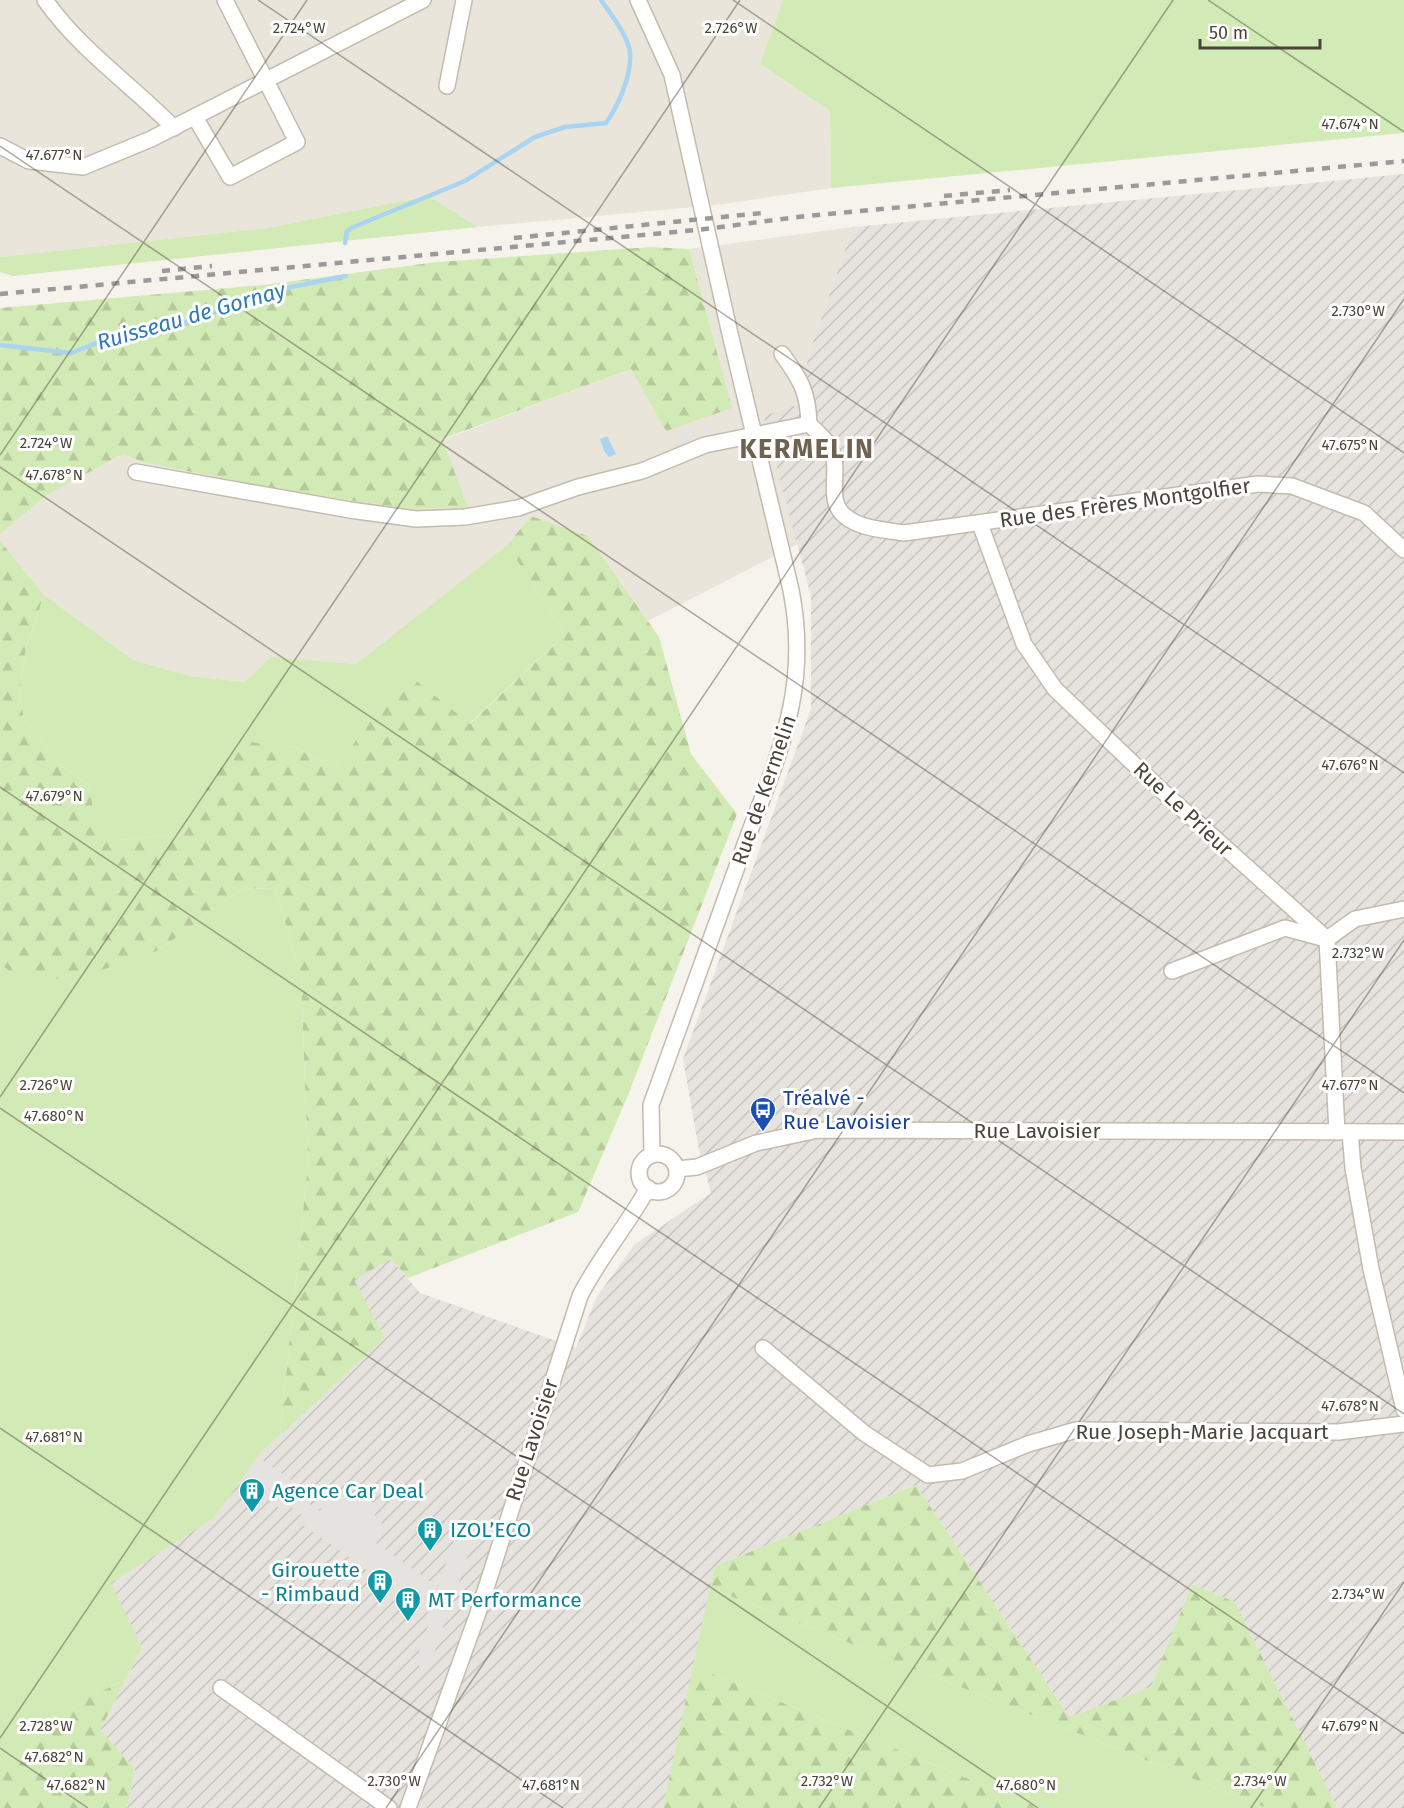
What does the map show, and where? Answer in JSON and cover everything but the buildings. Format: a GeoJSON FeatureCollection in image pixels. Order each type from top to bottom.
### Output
{"type":"FeatureCollection","features":[{"type":"Feature","properties":{"kind":"street"},"geometry":{"type":"LineString","coordinates":[[195,117],[230,177],[297,142],[225,0]]}},
{"type":"Feature","properties":{"kind":"street"},"geometry":{"type":"LineString","coordinates":[[0,146],[29,162],[82,166],[174,128],[423,0]]}},
{"type":"Feature","properties":{"kind":"street"},"geometry":{"type":"LineString","coordinates":[[447,86],[464,0]]}},
{"type":"Feature","properties":{"kind":"street","name":"Rue de Kermelin"},"geometry":{"type":"LineString","coordinates":[[638,0],[672,75],[797,621],[797,680],[792,708],[773,773],[651,1105],[652,1155]]}},
{"type":"Feature","properties":{"kind":"street"},"geometry":{"type":"LineString","coordinates":[[51,2],[109,70],[147,100],[174,128]]}},
{"type":"Feature","properties":{"kind":"street"},"geometry":{"type":"LineString","coordinates":[[136,472],[350,510],[416,519],[465,517],[518,508],[578,487],[642,471],[705,445],[809,424],[808,398],[800,378],[783,354]]}},
{"type":"Feature","properties":{"kind":"street","name":"Rue des Frères Montgolfier"},"geometry":{"type":"LineString","coordinates":[[809,424],[826,440],[834,458],[834,495],[837,506],[848,519],[863,526],[904,533],[1258,484],[1292,486],[1364,513],[1404,549]]}},
{"type":"Feature","properties":{"kind":"street","name":"Rue Le Prieur"},"geometry":{"type":"LineString","coordinates":[[980,524],[1024,644],[1055,688],[1327,939]]}},
{"type":"Feature","properties":{"kind":"street"},"geometry":{"type":"LineString","coordinates":[[1327,939],[1355,919],[1404,909]]}},
{"type":"Feature","properties":{"kind":"street"},"geometry":{"type":"LineString","coordinates":[[1173,971],[1285,928],[1327,939]]}},
{"type":"Feature","properties":{"kind":"street"},"geometry":{"type":"LineString","coordinates":[[1327,939],[1344,1132],[1353,1168],[1371,1269],[1404,1410]]}},
{"type":"Feature","properties":{"kind":"street","name":"Rue Lavoisier"},"geometry":{"type":"LineString","coordinates":[[677,1169],[697,1167],[756,1143],[818,1130],[1404,1132]]}},
{"type":"Feature","properties":{"kind":"street"},"geometry":{"type":"LineString","coordinates":[[652,1155],[663,1155],[670,1158],[677,1169],[669,1188],[658,1191],[648,1188],[640,1178],[639,1172],[645,1160],[652,1155]]}},
{"type":"Feature","properties":{"kind":"street","name":"Rue Lavoisier"},"geometry":{"type":"LineString","coordinates":[[408,1808],[478,1613],[580,1296],[590,1275],[631,1218],[648,1188]]}},
{"type":"Feature","properties":{"kind":"street","name":"Rue Joseph-Marie Jacquart"},"geometry":{"type":"LineString","coordinates":[[763,1348],[864,1433],[928,1474],[962,1472],[1028,1444],[1076,1430],[1338,1432],[1404,1424]]}},
{"type":"Feature","properties":{"kind":"street"},"geometry":{"type":"LineString","coordinates":[[221,1688],[389,1808]]}},
{"type":"Feature","properties":{"kind":"shaded area"},"geometry":{"type":"Polygon","coordinates":[[[0,0],[783,0],[760,64],[830,111],[831,188],[716,205],[478,227],[428,196],[268,228],[0,257],[0,0]]]}},
{"type":"Feature","properties":{"kind":"shaded area"},"geometry":{"type":"Polygon","coordinates":[[[1404,174],[1404,1808],[1337,1808],[1235,1602],[1192,1584],[1151,1687],[1069,1717],[916,1485],[715,1566],[663,1808],[127,1808],[135,1769],[100,1730],[142,1648],[110,1583],[214,1518],[260,1453],[385,1338],[353,1280],[391,1259],[420,1293],[576,1348],[596,1298],[635,1244],[711,1193],[699,1150],[683,1059],[811,709],[811,596],[763,416],[798,405],[809,354],[853,227],[1404,174]]]}},
{"type":"Feature","properties":{"kind":"shaded area"},"geometry":{"type":"Polygon","coordinates":[[[853,227],[809,354],[798,405],[763,417],[798,544],[648,621],[588,536],[531,516],[507,545],[356,664],[271,657],[245,682],[190,676],[133,660],[44,595],[0,541],[0,534],[47,495],[123,454],[143,462],[281,490],[467,507],[442,440],[631,369],[731,408],[689,249],[853,227]]]}},
{"type":"Feature","properties":{"kind":"shaded area"},"geometry":{"type":"Polygon","coordinates":[[[684,428],[698,439],[672,452],[684,428]]]}},
{"type":"Feature","properties":{"kind":"shaded area"},"geometry":{"type":"Polygon","coordinates":[[[259,1458],[303,1488],[297,1495],[320,1511],[329,1487],[377,1504],[375,1516],[383,1519],[376,1543],[438,1587],[458,1529],[475,1535],[428,1671],[415,1663],[432,1615],[300,1523],[304,1516],[291,1507],[286,1513],[244,1482],[259,1458]]]}},
{"type":"Feature","properties":{"kind":"green space"},"geometry":{"type":"Polygon","coordinates":[[[783,0],[1404,0],[1404,133],[831,188],[830,111],[760,64],[783,0]]]}},
{"type":"Feature","properties":{"kind":"green space"},"geometry":{"type":"Polygon","coordinates":[[[428,196],[478,227],[13,276],[0,272],[0,257],[268,228],[428,196]]]}},
{"type":"Feature","properties":{"kind":"green space"},"geometry":{"type":"Polygon","coordinates":[[[651,247],[689,249],[732,408],[666,431],[631,369],[442,439],[468,507],[410,509],[281,490],[143,462],[123,454],[47,495],[0,534],[0,308],[263,285],[437,262],[651,247]]]}},
{"type":"Feature","properties":{"kind":"green space"},"geometry":{"type":"Polygon","coordinates":[[[531,516],[588,536],[659,637],[691,754],[737,814],[628,1095],[578,1212],[408,1278],[391,1259],[354,1280],[385,1338],[280,1435],[308,1163],[301,974],[275,889],[243,888],[159,950],[74,980],[13,975],[0,963],[0,541],[44,595],[26,647],[19,693],[24,719],[62,767],[88,784],[96,821],[120,840],[182,834],[233,740],[294,747],[336,769],[404,671],[470,724],[565,634],[507,545],[531,516]]]}},
{"type":"Feature","properties":{"kind":"green space"},"geometry":{"type":"Polygon","coordinates":[[[507,545],[565,634],[469,724],[404,672],[336,769],[294,747],[233,741],[182,834],[120,840],[96,822],[88,784],[62,767],[24,719],[19,693],[26,647],[44,595],[133,660],[190,676],[245,682],[271,657],[356,664],[507,545]]]}},
{"type":"Feature","properties":{"kind":"green space"},"geometry":{"type":"Polygon","coordinates":[[[243,888],[275,889],[301,974],[308,1163],[280,1435],[260,1453],[214,1518],[111,1583],[142,1648],[126,1679],[82,1701],[0,1774],[0,963],[13,975],[159,950],[243,888]]]}},
{"type":"Feature","properties":{"kind":"green space"},"geometry":{"type":"Polygon","coordinates":[[[916,1485],[1069,1717],[1151,1687],[1192,1584],[1235,1602],[1337,1808],[1267,1808],[710,1588],[715,1566],[916,1485]]]}},
{"type":"Feature","properties":{"kind":"green space"},"geometry":{"type":"Polygon","coordinates":[[[710,1588],[1267,1808],[1040,1808],[693,1666],[710,1588]]]}},
{"type":"Feature","properties":{"kind":"green space"},"geometry":{"type":"Polygon","coordinates":[[[693,1666],[1040,1808],[663,1808],[693,1666]]]}},
{"type":"Feature","properties":{"kind":"green space"},"geometry":{"type":"Polygon","coordinates":[[[126,1679],[100,1730],[135,1769],[127,1808],[0,1808],[0,1774],[82,1701],[126,1679]]]}},
{"type":"Feature","properties":{"kind":"water"},"geometry":{"type":"Polygon","coordinates":[[[607,436],[616,454],[609,457],[600,439],[607,436]]]}},
{"type":"Feature","properties":{"kind":"waterway","name":"Ruisseau de Gornay"},"geometry":{"type":"LineString","coordinates":[[345,243],[347,231],[351,228],[465,181],[535,137],[565,127],[606,123],[623,90],[629,71],[630,53],[623,33],[601,0]]}},
{"type":"Feature","properties":{"kind":"waterway","name":"Ruisseau de Gornay"},"geometry":{"type":"LineString","coordinates":[[0,345],[71,353],[133,329],[178,325],[291,287],[346,276]]}},
{"type":"Feature","properties":{"kind":"railway"},"geometry":{"type":"LineString","coordinates":[[0,294],[697,230],[806,216],[1404,161]]}},
{"type":"Feature","properties":{"kind":"railway"},"geometry":{"type":"LineString","coordinates":[[944,196],[1010,190]]}},
{"type":"Feature","properties":{"kind":"railway"},"geometry":{"type":"LineString","coordinates":[[514,238],[762,213]]}},
{"type":"Feature","properties":{"kind":"railway"},"geometry":{"type":"LineString","coordinates":[[162,271],[212,266]]}},
{"type":"Feature","properties":{"kind":"place","name":"Tréalvé - Rue Lavoisier"},"geometry":{"type":"Point","coordinates":[763,1133]}},
{"type":"Feature","properties":{"kind":"place","name":"Agence Car Deal"},"geometry":{"type":"Point","coordinates":[252,1514]}},
{"type":"Feature","properties":{"kind":"place","name":"IZOL’ECO"},"geometry":{"type":"Point","coordinates":[430,1553]}},
{"type":"Feature","properties":{"kind":"place","name":"Girouette - Rimbaud"},"geometry":{"type":"Point","coordinates":[380,1605]}},
{"type":"Feature","properties":{"kind":"place","name":"MT Performance"},"geometry":{"type":"Point","coordinates":[408,1623]}},
{"type":"Feature","properties":{"kind":"district","name":"KERMELIN"},"geometry":{"type":"Point","coordinates":[807,449]}}]}
